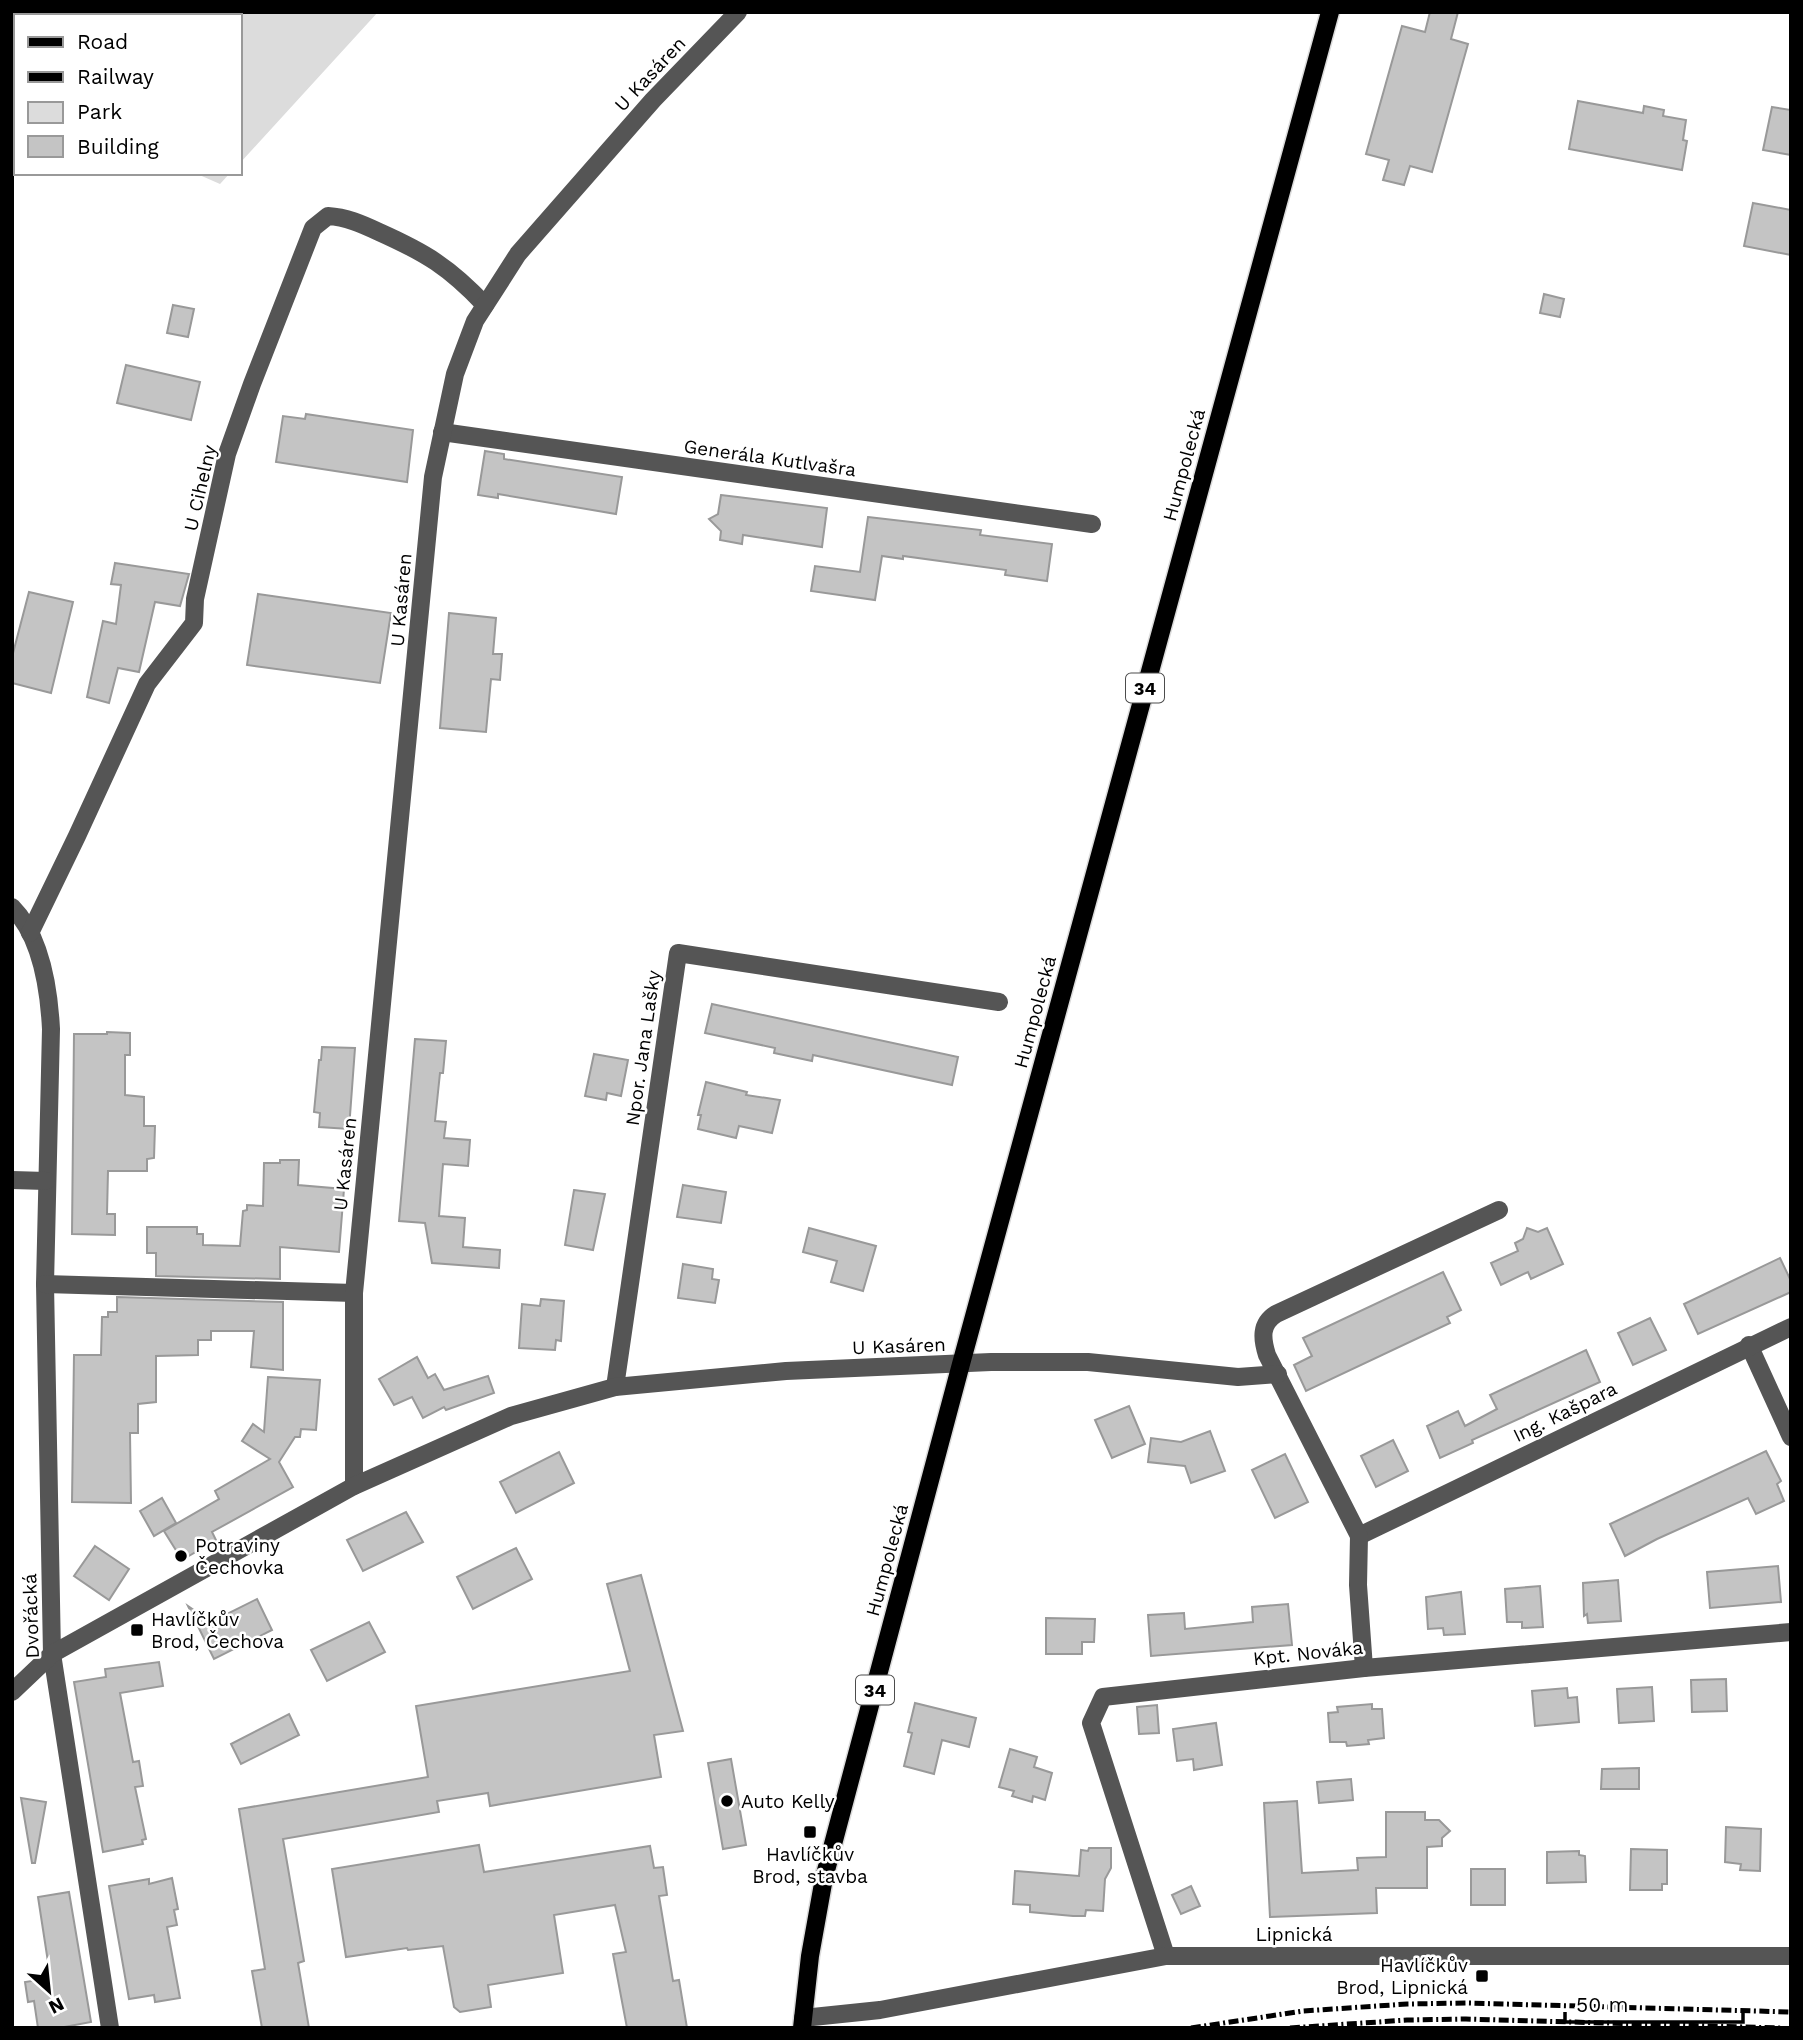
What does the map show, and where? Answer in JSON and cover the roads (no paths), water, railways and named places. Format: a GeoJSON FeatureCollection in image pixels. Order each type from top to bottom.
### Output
{"type":"FeatureCollection","features":[{"type":"Feature","properties":{"kind":"main road","name":"Humpolecká"},"geometry":{"type":"LineString","coordinates":[[802,2023],[810,1956],[824,1878],[961,1364],[1330,12]]}},
{"type":"Feature","properties":{"kind":"street","name":"U Kasáren"},"geometry":{"type":"LineString","coordinates":[[354,1486],[354,1293],[433,477],[455,374],[475,321],[518,254],[653,100],[738,12]]}},
{"type":"Feature","properties":{"kind":"street","name":"U Cihelny"},"geometry":{"type":"LineString","coordinates":[[30,933],[147,684],[194,623],[195,599],[227,454],[313,228],[328,216],[340,216],[387,235],[430,256],[485,305]]}},
{"type":"Feature","properties":{"kind":"street","name":"Generála Kutlvašra"},"geometry":{"type":"LineString","coordinates":[[442,432],[1092,524]]}},
{"type":"Feature","properties":{"kind":"street","name":"Dvořácká"},"geometry":{"type":"LineString","coordinates":[[12,907],[30,933],[49,989],[51,1029],[44,1284],[52,1654],[110,2028]]}},
{"type":"Feature","properties":{"kind":"street","name":"Npor. Jana Lašky"},"geometry":{"type":"LineString","coordinates":[[615,1387],[678,953],[999,1002]]}},
{"type":"Feature","properties":{"kind":"street"},"geometry":{"type":"LineString","coordinates":[[12,1180],[46,1181]]}},
{"type":"Feature","properties":{"kind":"street"},"geometry":{"type":"LineString","coordinates":[[1364,1668],[1358,1585],[1359,1536],[1268,1355],[1263,1338],[1265,1324],[1269,1318],[1499,1210]]}},
{"type":"Feature","properties":{"kind":"street"},"geometry":{"type":"LineString","coordinates":[[44,1284],[354,1293]]}},
{"type":"Feature","properties":{"kind":"street","name":"Ing. Kašpara"},"geometry":{"type":"LineString","coordinates":[[1359,1536],[1791,1327]]}},
{"type":"Feature","properties":{"kind":"street"},"geometry":{"type":"LineString","coordinates":[[1749,1345],[1791,1437]]}},
{"type":"Feature","properties":{"kind":"street"},"geometry":{"type":"LineString","coordinates":[[961,1364],[1077,1362],[1226,1377],[1248,1378],[1278,1374]]}},
{"type":"Feature","properties":{"kind":"street","name":"U Kasáren"},"geometry":{"type":"LineString","coordinates":[[12,1692],[52,1654],[354,1486],[511,1416],[615,1387],[786,1371],[961,1364]]}},
{"type":"Feature","properties":{"kind":"street","name":"Kpt. Nováka"},"geometry":{"type":"LineString","coordinates":[[1166,1956],[1091,1723],[1103,1697],[1364,1668],[1791,1632]]}},
{"type":"Feature","properties":{"kind":"street","name":"Lipnická"},"geometry":{"type":"LineString","coordinates":[[802,2023],[1166,1956],[1791,1956]]}},
{"type":"Feature","properties":{"kind":"railway"},"geometry":{"type":"LineString","coordinates":[[1191,2028],[1303,2011],[1407,2004],[1467,2003],[1791,2012]]}},
{"type":"Feature","properties":{"kind":"railway"},"geometry":{"type":"LineString","coordinates":[[1290,2028],[1466,2019],[1781,2028]]}},
{"type":"Feature","properties":{"kind":"place","name":"Potraviny Čechovka"},"geometry":{"type":"Point","coordinates":[181,1556]}},
{"type":"Feature","properties":{"kind":"place","name":"Havlíčkův Brod, Čechova"},"geometry":{"type":"Point","coordinates":[137,1630]}},
{"type":"Feature","properties":{"kind":"place","name":"Auto Kelly"},"geometry":{"type":"Point","coordinates":[727,1801]}},
{"type":"Feature","properties":{"kind":"place","name":"Havlíčkův Brod, stavba"},"geometry":{"type":"Point","coordinates":[810,1832]}},
{"type":"Feature","properties":{"kind":"place","name":"Havlíčkův Brod, Lipnická"},"geometry":{"type":"Point","coordinates":[1482,1976]}}]}
